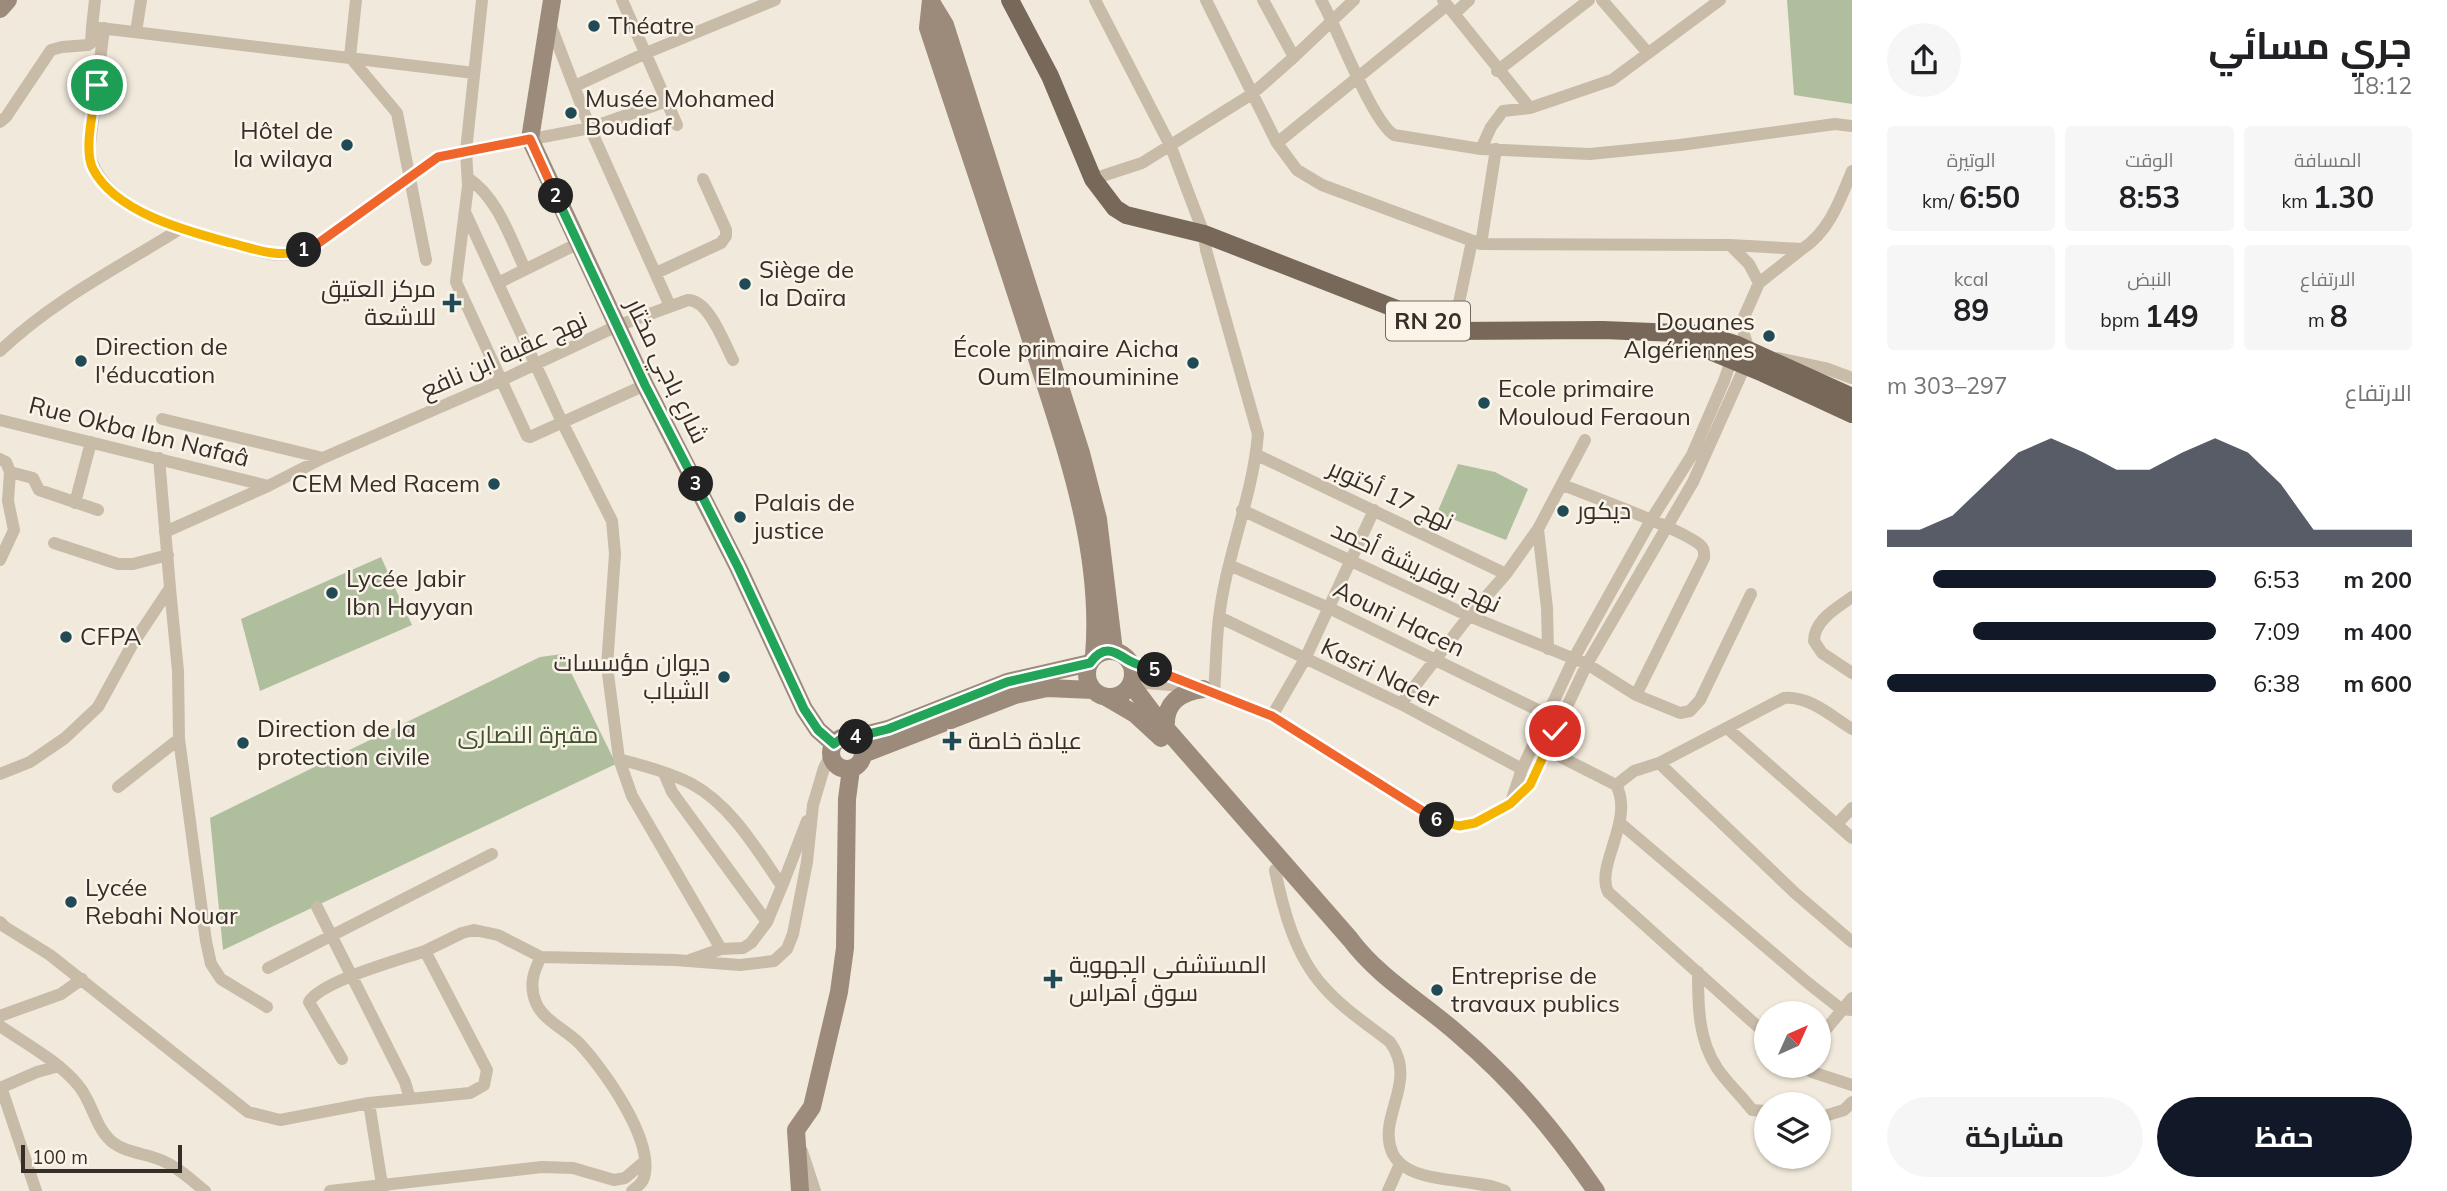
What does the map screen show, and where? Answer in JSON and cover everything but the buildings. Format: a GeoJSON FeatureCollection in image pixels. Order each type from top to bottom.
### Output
{"type":"FeatureCollection","features":[{"type":"Feature","properties":{"kind":"main road","name":"RN 20"},"geometry":{"type":"LineString","coordinates":[[1010,0],[1050,76],[1093,178],[1115,208],[1126,215],[1204,234],[1453,331],[1603,330],[1702,334],[1852,397]]}},
{"type":"Feature","properties":{"kind":"main road","name":"RN 20"},"geometry":{"type":"LineString","coordinates":[[1745,352],[1852,414]]}},
{"type":"Feature","properties":{"kind":"street"},"geometry":{"type":"LineString","coordinates":[[0,9],[8,0]]}},
{"type":"Feature","properties":{"kind":"street"},"geometry":{"type":"LineString","coordinates":[[95,0],[98,27],[89,152],[92,167],[104,184],[137,208],[180,229],[277,255],[295,254],[313,247],[438,157],[590,128],[667,101]]}},
{"type":"Feature","properties":{"kind":"street"},"geometry":{"type":"LineString","coordinates":[[136,32],[141,0]]}},
{"type":"Feature","properties":{"kind":"street"},"geometry":{"type":"LineString","coordinates":[[356,0],[349,57],[397,113],[426,260]]}},
{"type":"Feature","properties":{"kind":"street"},"geometry":{"type":"LineString","coordinates":[[482,0],[466,151],[468,178],[465,212],[456,282],[500,381],[530,438],[645,385]]}},
{"type":"Feature","properties":{"kind":"street"},"geometry":{"type":"LineString","coordinates":[[530,139],[552,0]]}},
{"type":"Feature","properties":{"kind":"street"},"geometry":{"type":"LineString","coordinates":[[622,0],[677,125]]}},
{"type":"Feature","properties":{"kind":"street"},"geometry":{"type":"LineString","coordinates":[[575,86],[646,53],[775,0]]}},
{"type":"Feature","properties":{"kind":"street"},"geometry":{"type":"LineString","coordinates":[[1095,0],[1171,147],[1204,234],[1206,250],[1258,434],[1256,455],[1229,565],[1204,690]]}},
{"type":"Feature","properties":{"kind":"street"},"geometry":{"type":"LineString","coordinates":[[1206,0],[1277,143],[1297,170],[1322,185],[1476,243],[1730,245],[1802,249]]}},
{"type":"Feature","properties":{"kind":"street"},"geometry":{"type":"LineString","coordinates":[[1263,0],[1294,57]]}},
{"type":"Feature","properties":{"kind":"street"},"geometry":{"type":"LineString","coordinates":[[1321,0],[1382,124],[1391,134],[1481,149],[1590,154],[1835,124],[1852,126]]}},
{"type":"Feature","properties":{"kind":"street"},"geometry":{"type":"LineString","coordinates":[[1093,178],[1142,163],[1252,94],[1354,0]]}},
{"type":"Feature","properties":{"kind":"street"},"geometry":{"type":"LineString","coordinates":[[1277,143],[1448,6],[1469,0]]}},
{"type":"Feature","properties":{"kind":"street"},"geometry":{"type":"LineString","coordinates":[[1497,71],[1589,0]]}},
{"type":"Feature","properties":{"kind":"street"},"geometry":{"type":"LineString","coordinates":[[1602,0],[1648,53]]}},
{"type":"Feature","properties":{"kind":"street"},"geometry":{"type":"LineString","coordinates":[[1481,149],[1503,111],[1530,108],[1612,80],[1720,0]]}},
{"type":"Feature","properties":{"kind":"street"},"geometry":{"type":"LineString","coordinates":[[932,1],[946,25],[1081,453],[1098,519],[1121,656],[1132,667],[1132,683],[1328,930],[1443,1021],[1507,1080],[1562,1141],[1596,1191]]}},
{"type":"Feature","properties":{"kind":"street"},"geometry":{"type":"LineString","coordinates":[[932,1],[928,27],[1077,488],[1094,578],[1097,617],[1087,679],[1099,694],[1135,714],[1163,740],[1277,866],[1286,914],[1312,972],[1336,999],[1390,1042],[1396,1051],[1402,1072],[1389,1136],[1392,1151],[1401,1164],[1420,1174],[1492,1186],[1505,1191]]}},
{"type":"Feature","properties":{"kind":"street"},"geometry":{"type":"LineString","coordinates":[[1448,6],[1497,71],[1530,108]]}},
{"type":"Feature","properties":{"kind":"street"},"geometry":{"type":"LineString","coordinates":[[549,21],[590,128],[670,306]]}},
{"type":"Feature","properties":{"kind":"street"},"geometry":{"type":"LineString","coordinates":[[98,27],[474,73]]}},
{"type":"Feature","properties":{"kind":"street"},"geometry":{"type":"LineString","coordinates":[[0,122],[51,50],[88,45],[98,27]]}},
{"type":"Feature","properties":{"kind":"street","name":"شارع باجي مختار"},"geometry":{"type":"LineString","coordinates":[[530,139],[645,385],[738,567],[804,709],[833,750]]}},
{"type":"Feature","properties":{"kind":"street"},"geometry":{"type":"LineString","coordinates":[[1453,331],[1476,243],[1496,149]]}},
{"type":"Feature","properties":{"kind":"street"},"geometry":{"type":"LineString","coordinates":[[342,1059],[309,1002],[317,992],[352,976],[425,951],[462,933],[474,930],[498,934],[541,957],[691,960],[721,948],[743,948],[751,943],[767,922],[813,805],[824,768],[842,738],[888,729],[1007,682],[1092,659],[1107,651],[1272,716],[1439,821],[1459,826],[1475,823],[1510,804],[1530,785],[1587,664],[1693,482],[1745,352],[1744,317],[1759,283],[1816,238],[1830,219],[1852,171]]}},
{"type":"Feature","properties":{"kind":"street"},"geometry":{"type":"LineString","coordinates":[[468,178],[491,199],[525,269]]}},
{"type":"Feature","properties":{"kind":"street"},"geometry":{"type":"LineString","coordinates":[[656,273],[721,243],[726,236],[726,230],[703,179]]}},
{"type":"Feature","properties":{"kind":"street"},"geometry":{"type":"LineString","coordinates":[[465,212],[562,422],[612,521],[615,554],[607,666],[619,759],[632,796],[721,948]]}},
{"type":"Feature","properties":{"kind":"street"},"geometry":{"type":"LineString","coordinates":[[0,351],[23,329],[51,310],[180,229]]}},
{"type":"Feature","properties":{"kind":"street"},"geometry":{"type":"LineString","coordinates":[[498,283],[579,243]]}},
{"type":"Feature","properties":{"kind":"street"},"geometry":{"type":"LineString","coordinates":[[1730,245],[1749,264],[1759,283]]}},
{"type":"Feature","properties":{"kind":"street","name":"نهج عقبة ابن نافع"},"geometry":{"type":"LineString","coordinates":[[165,532],[618,326],[688,300],[699,303],[708,312],[733,360]]}},
{"type":"Feature","properties":{"kind":"street"},"geometry":{"type":"LineString","coordinates":[[1745,352],[1825,368],[1852,378]]}},
{"type":"Feature","properties":{"kind":"street"},"geometry":{"type":"LineString","coordinates":[[1510,804],[1522,769],[1574,658],[1651,520],[1692,455],[1745,352]]}},
{"type":"Feature","properties":{"kind":"street"},"geometry":{"type":"LineString","coordinates":[[162,419],[323,458]]}},
{"type":"Feature","properties":{"kind":"street","name":"Rue Okba Ibn Nafaâ"},"geometry":{"type":"LineString","coordinates":[[0,420],[268,486]]}},
{"type":"Feature","properties":{"kind":"street"},"geometry":{"type":"LineString","coordinates":[[1401,704],[1469,616],[1506,574],[1538,529],[1585,440]]}},
{"type":"Feature","properties":{"kind":"street"},"geometry":{"type":"LineString","coordinates":[[75,503],[91,442]]}},
{"type":"Feature","properties":{"kind":"street","name":"نهج 17 أكتوبر"},"geometry":{"type":"LineString","coordinates":[[1256,455],[1506,574]]}},
{"type":"Feature","properties":{"kind":"street"},"geometry":{"type":"LineString","coordinates":[[159,458],[178,671],[179,739],[206,941],[211,964],[221,979],[267,1007]]}},
{"type":"Feature","properties":{"kind":"street"},"geometry":{"type":"LineString","coordinates":[[0,459],[6,461],[10,472],[8,501],[14,530],[0,559]]}},
{"type":"Feature","properties":{"kind":"street"},"geometry":{"type":"LineString","coordinates":[[10,472],[33,478],[39,490],[98,510]]}},
{"type":"Feature","properties":{"kind":"street"},"geometry":{"type":"LineString","coordinates":[[1563,485],[1666,526],[1702,546],[1704,558],[1636,695]]}},
{"type":"Feature","properties":{"kind":"street","name":"نهج بوفريشة أحمد"},"geometry":{"type":"LineString","coordinates":[[1242,510],[1469,616],[1587,664],[1636,695],[1679,713],[1686,713],[1694,708],[1705,691],[1751,594]]}},
{"type":"Feature","properties":{"kind":"street"},"geometry":{"type":"LineString","coordinates":[[1272,716],[1305,659],[1374,510]]}},
{"type":"Feature","properties":{"kind":"street"},"geometry":{"type":"LineString","coordinates":[[1538,529],[1547,608],[1548,649]]}},
{"type":"Feature","properties":{"kind":"street"},"geometry":{"type":"LineString","coordinates":[[54,543],[118,564],[133,564],[168,555]]}},
{"type":"Feature","properties":{"kind":"street","name":"Aouni Hacen"},"geometry":{"type":"LineString","coordinates":[[1229,565],[1327,607],[1548,715]]}},
{"type":"Feature","properties":{"kind":"street"},"geometry":{"type":"LineString","coordinates":[[0,774],[30,762],[65,738],[98,707],[132,645],[170,588]]}},
{"type":"Feature","properties":{"kind":"street"},"geometry":{"type":"LineString","coordinates":[[1852,597],[1816,628],[1814,641],[1822,653],[1852,673]]}},
{"type":"Feature","properties":{"kind":"street","name":"Kasri Nacer"},"geometry":{"type":"LineString","coordinates":[[1219,617],[1401,704],[1522,769]]}},
{"type":"Feature","properties":{"kind":"street"},"geometry":{"type":"LineString","coordinates":[[1132,683],[1204,690]]}},
{"type":"Feature","properties":{"kind":"street"},"geometry":{"type":"LineString","coordinates":[[863,754],[992,702],[1024,692],[1055,688],[1121,695],[1132,683]]}},
{"type":"Feature","properties":{"kind":"street"},"geometry":{"type":"LineString","coordinates":[[1166,728],[1167,713],[1176,698],[1192,690],[1204,690]]}},
{"type":"Feature","properties":{"kind":"street"},"geometry":{"type":"LineString","coordinates":[[1616,785],[1634,771],[1659,763],[1784,698],[1796,697],[1816,706],[1852,729]]}},
{"type":"Feature","properties":{"kind":"street"},"geometry":{"type":"LineString","coordinates":[[1727,728],[1852,838]]}},
{"type":"Feature","properties":{"kind":"street"},"geometry":{"type":"LineString","coordinates":[[833,750],[836,765],[851,769],[860,764],[863,754],[860,744],[852,738]]}},
{"type":"Feature","properties":{"kind":"street"},"geometry":{"type":"LineString","coordinates":[[118,787],[179,739]]}},
{"type":"Feature","properties":{"kind":"street"},"geometry":{"type":"LineString","coordinates":[[1547,750],[1616,785],[1622,795],[1620,822],[1605,879],[1606,889],[1754,1023]]}},
{"type":"Feature","properties":{"kind":"street"},"geometry":{"type":"LineString","coordinates":[[619,759],[692,784],[719,805],[742,829],[782,886]]}},
{"type":"Feature","properties":{"kind":"street"},"geometry":{"type":"LineString","coordinates":[[1659,763],[1795,893],[1852,942]]}},
{"type":"Feature","properties":{"kind":"street"},"geometry":{"type":"LineString","coordinates":[[800,1191],[796,1130],[812,1107],[845,948],[847,799],[851,769]]}},
{"type":"Feature","properties":{"kind":"street"},"geometry":{"type":"LineString","coordinates":[[664,773],[671,792],[767,922]]}},
{"type":"Feature","properties":{"kind":"street"},"geometry":{"type":"LineString","coordinates":[[675,960],[740,965],[763,964],[781,956],[793,934],[800,904],[813,805]]}},
{"type":"Feature","properties":{"kind":"street"},"geometry":{"type":"LineString","coordinates":[[1837,824],[1852,808]]}},
{"type":"Feature","properties":{"kind":"street"},"geometry":{"type":"LineString","coordinates":[[1620,822],[1808,983],[1847,1009]]}},
{"type":"Feature","properties":{"kind":"street"},"geometry":{"type":"LineString","coordinates":[[268,968],[492,854]]}},
{"type":"Feature","properties":{"kind":"street"},"geometry":{"type":"LineString","coordinates":[[317,907],[405,1082],[410,1099]]}},
{"type":"Feature","properties":{"kind":"street"},"geometry":{"type":"LineString","coordinates":[[0,922],[82,979],[248,1112],[280,1120],[369,1103],[470,1093],[484,1085],[487,1070],[425,951]]}},
{"type":"Feature","properties":{"kind":"street"},"geometry":{"type":"LineString","coordinates":[[541,957],[533,974],[531,987],[542,1014],[567,1032],[597,1062],[618,1092],[639,1136],[645,1161],[644,1179],[632,1191]]}},
{"type":"Feature","properties":{"kind":"street"},"geometry":{"type":"LineString","coordinates":[[1698,972],[1698,1005],[1708,1052],[1730,1085],[1754,1110]]}},
{"type":"Feature","properties":{"kind":"street"},"geometry":{"type":"LineString","coordinates":[[0,1016],[61,994],[82,979]]}},
{"type":"Feature","properties":{"kind":"street"},"geometry":{"type":"LineString","coordinates":[[1831,1026],[1847,1009],[1852,998]]}},
{"type":"Feature","properties":{"kind":"street"},"geometry":{"type":"LineString","coordinates":[[0,1026],[59,1066],[78,1085],[90,1103],[97,1122],[108,1138],[121,1149],[160,1159],[174,1166],[205,1191]]}},
{"type":"Feature","properties":{"kind":"street"},"geometry":{"type":"LineString","coordinates":[[36,1191],[1,1087],[59,1066]]}},
{"type":"Feature","properties":{"kind":"street"},"geometry":{"type":"LineString","coordinates":[[1830,1078],[1852,1085]]}},
{"type":"Feature","properties":{"kind":"street"},"geometry":{"type":"LineString","coordinates":[[1831,1114],[1844,1110],[1852,1102]]}},
{"type":"Feature","properties":{"kind":"street"},"geometry":{"type":"LineString","coordinates":[[369,1103],[383,1187]]}},
{"type":"Feature","properties":{"kind":"street"},"geometry":{"type":"LineString","coordinates":[[796,1130],[815,1191]]}},
{"type":"Feature","properties":{"kind":"street"},"geometry":{"type":"LineString","coordinates":[[330,1191],[542,1167],[573,1168],[614,1180],[625,1178],[645,1161]]}},
{"type":"Feature","properties":{"kind":"street"},"geometry":{"type":"LineString","coordinates":[[1388,1191],[1401,1164]]}},
{"type":"Feature","properties":{"kind":"green space"},"geometry":{"type":"Polygon","coordinates":[[[1787,0],[1852,0],[1852,104],[1794,95],[1787,0]]]}},
{"type":"Feature","properties":{"kind":"green space"},"geometry":{"type":"Polygon","coordinates":[[[1458,464],[1495,472],[1528,489],[1506,540],[1437,513],[1458,464]]]}},
{"type":"Feature","properties":{"kind":"green space"},"geometry":{"type":"Polygon","coordinates":[[[381,557],[412,625],[260,691],[241,619],[381,557]]]}},
{"type":"Feature","properties":{"kind":"green space","name":"مقبرة النصارى"},"geometry":{"type":"Polygon","coordinates":[[[562,654],[616,764],[223,950],[210,818],[540,657],[562,654]]]}},
{"type":"Feature","properties":{"kind":"place","name":"Théatre"},"geometry":{"type":"Point","coordinates":[594,26]}},
{"type":"Feature","properties":{"kind":"place","name":"Musée Mohamed Boudiaf"},"geometry":{"type":"Point","coordinates":[571,113]}},
{"type":"Feature","properties":{"kind":"place","name":"Hôtel de la wilaya"},"geometry":{"type":"Point","coordinates":[347,145]}},
{"type":"Feature","properties":{"kind":"place","name":"Siège de la Daïra"},"geometry":{"type":"Point","coordinates":[745,284]}},
{"type":"Feature","properties":{"kind":"place","name":"مركز العتيق للاشعة"},"geometry":{"type":"Point","coordinates":[452,303]}},
{"type":"Feature","properties":{"kind":"place","name":"Douanes Algériennes"},"geometry":{"type":"Point","coordinates":[1769,336]}},
{"type":"Feature","properties":{"kind":"place","name":"Direction de l'éducation"},"geometry":{"type":"Point","coordinates":[81,361]}},
{"type":"Feature","properties":{"kind":"place","name":"École primaire Aicha Oum Elmouminine"},"geometry":{"type":"Point","coordinates":[1193,363]}},
{"type":"Feature","properties":{"kind":"place","name":"Ecole primaire Mouloud Feraoun"},"geometry":{"type":"Point","coordinates":[1484,403]}},
{"type":"Feature","properties":{"kind":"place","name":"CEM Med Racem"},"geometry":{"type":"Point","coordinates":[494,484]}},
{"type":"Feature","properties":{"kind":"place","name":"ديكور"},"geometry":{"type":"Point","coordinates":[1563,511]}},
{"type":"Feature","properties":{"kind":"place","name":"Palais de justice"},"geometry":{"type":"Point","coordinates":[740,517]}},
{"type":"Feature","properties":{"kind":"place","name":"Lycée Jabir Ibn Hayyan"},"geometry":{"type":"Point","coordinates":[332,593]}},
{"type":"Feature","properties":{"kind":"place","name":"CFPA"},"geometry":{"type":"Point","coordinates":[66,637]}},
{"type":"Feature","properties":{"kind":"place","name":"ديوان مؤسسات الشباب"},"geometry":{"type":"Point","coordinates":[724,677]}},
{"type":"Feature","properties":{"kind":"place","name":"عيادة خاصة"},"geometry":{"type":"Point","coordinates":[952,741]}},
{"type":"Feature","properties":{"kind":"place","name":"Direction de la protection civile"},"geometry":{"type":"Point","coordinates":[243,743]}},
{"type":"Feature","properties":{"kind":"place","name":"Lycée Rebahi Nouar"},"geometry":{"type":"Point","coordinates":[71,902]}},
{"type":"Feature","properties":{"kind":"place","name":"المستشفى الجهوية سوق أهراس"},"geometry":{"type":"Point","coordinates":[1053,979]}},
{"type":"Feature","properties":{"kind":"place","name":"Entreprise de travaux publics"},"geometry":{"type":"Point","coordinates":[1437,990]}},
{"type":"Feature","properties":{"kind":"route"},"geometry":{"type":"LineString","coordinates":[[97,85],[89,152],[92,167],[104,184],[137,208],[180,229],[277,255],[295,254],[313,247],[438,157],[530,139],[645,385],[738,567],[804,709],[818,730],[834,744],[842,738],[888,729],[1007,682],[1090,663],[1094,656],[1114,651],[1129,661],[1272,716],[1421,811],[1439,821],[1459,826],[1492,816],[1530,785],[1555,731]]}}]}
